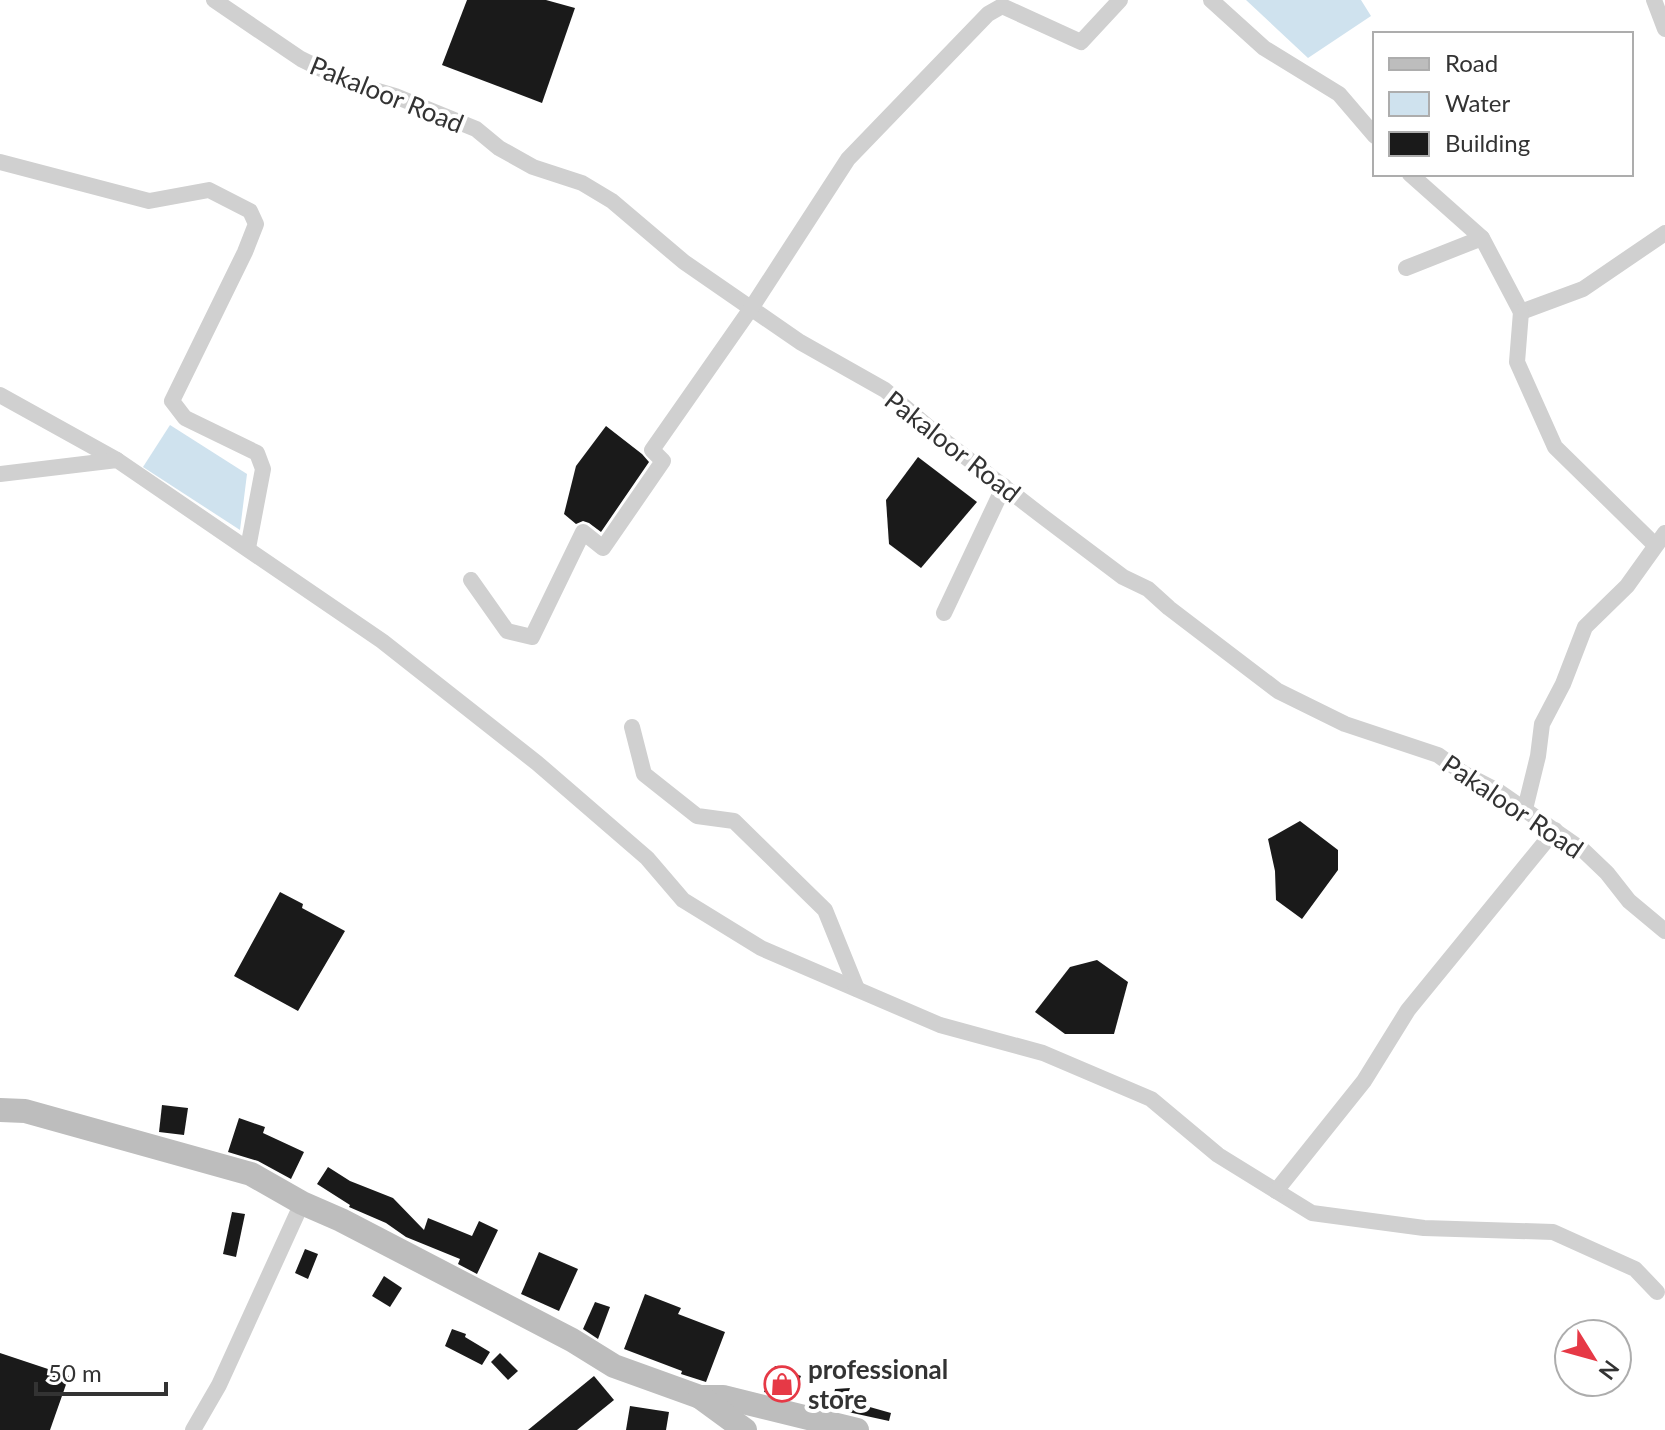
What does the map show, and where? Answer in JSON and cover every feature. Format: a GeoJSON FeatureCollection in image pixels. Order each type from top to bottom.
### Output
{"type":"FeatureCollection","features":[{"type":"Feature","properties":{"kind":"main road"},"geometry":{"type":"LineString","coordinates":[[0,1110],[25,1111],[251,1174],[572,1340],[614,1366],[700,1397],[739,1427]]}},
{"type":"Feature","properties":{"kind":"main road"},"geometry":{"type":"LineString","coordinates":[[700,1397],[723,1397],[857,1430]]}},
{"type":"Feature","properties":{"kind":"street","name":"Pakaloor Road"},"geometry":{"type":"LineString","coordinates":[[214,0],[301,59],[325,71],[476,129],[499,148],[533,167],[582,183],[640,222],[684,262],[800,342],[885,390],[923,424],[1123,577],[1148,589],[1278,691],[1345,724],[1438,755],[1463,773],[1498,791],[1584,851],[1629,901],[1665,931]]}},
{"type":"Feature","properties":{"kind":"street"},"geometry":{"type":"LineString","coordinates":[[471,580],[507,631],[532,637],[583,532],[603,548],[663,461],[652,450],[752,307],[848,159],[988,14],[1002,6],[1081,42],[1120,0]]}},
{"type":"Feature","properties":{"kind":"street"},"geometry":{"type":"LineString","coordinates":[[1211,0],[1264,48],[1339,94],[1373,134]]}},
{"type":"Feature","properties":{"kind":"street"},"geometry":{"type":"LineString","coordinates":[[1654,0],[1665,29]]}},
{"type":"Feature","properties":{"kind":"street"},"geometry":{"type":"LineString","coordinates":[[0,162],[149,201],[209,190],[250,211],[256,224],[245,252],[172,401],[185,418],[257,453],[263,469],[248,548]]}},
{"type":"Feature","properties":{"kind":"street"},"geometry":{"type":"LineString","coordinates":[[1412,176],[1482,238],[1521,312],[1517,362],[1555,447],[1660,539],[1627,586],[1585,627],[1563,684],[1542,724],[1525,809]]}},
{"type":"Feature","properties":{"kind":"street"},"geometry":{"type":"LineString","coordinates":[[1521,312],[1583,289],[1665,233]]}},
{"type":"Feature","properties":{"kind":"street"},"geometry":{"type":"LineString","coordinates":[[1406,268],[1482,238]]}},
{"type":"Feature","properties":{"kind":"street"},"geometry":{"type":"LineString","coordinates":[[0,395],[117,460],[382,641],[537,763],[647,858],[683,900],[761,948],[940,1025],[1043,1053],[1151,1099],[1218,1155],[1312,1213],[1424,1228],[1553,1232],[1635,1269],[1657,1292]]}},
{"type":"Feature","properties":{"kind":"street"},"geometry":{"type":"LineString","coordinates":[[0,474],[117,460]]}},
{"type":"Feature","properties":{"kind":"street"},"geometry":{"type":"LineString","coordinates":[[944,613],[1004,486]]}},
{"type":"Feature","properties":{"kind":"street"},"geometry":{"type":"LineString","coordinates":[[632,727],[644,774],[697,816],[734,821],[825,910],[857,989]]}},
{"type":"Feature","properties":{"kind":"street"},"geometry":{"type":"LineString","coordinates":[[1276,1191],[1364,1081],[1408,1010],[1555,830]]}},
{"type":"Feature","properties":{"kind":"street"},"geometry":{"type":"LineString","coordinates":[[193,1430],[219,1385],[302,1203]]}},
{"type":"Feature","properties":{"kind":"water"},"geometry":{"type":"Polygon","coordinates":[[[1246,0],[1361,0],[1371,16],[1308,58],[1246,0]]]}},
{"type":"Feature","properties":{"kind":"water"},"geometry":{"type":"Polygon","coordinates":[[[170,425],[247,474],[240,530],[143,467],[170,425]]]}},
{"type":"Feature","properties":{"kind":"building"},"geometry":{"type":"Polygon","coordinates":[[[467,0],[546,0],[575,8],[542,103],[442,65],[467,0]]]}},
{"type":"Feature","properties":{"kind":"building"},"geometry":{"type":"Polygon","coordinates":[[[606,426],[649,462],[601,532],[583,521],[576,524],[564,514],[576,466],[606,426]]]}},
{"type":"Feature","properties":{"kind":"building"},"geometry":{"type":"Polygon","coordinates":[[[918,457],[977,502],[921,568],[889,544],[886,500],[918,457]]]}},
{"type":"Feature","properties":{"kind":"building"},"geometry":{"type":"Polygon","coordinates":[[[1300,821],[1338,850],[1338,870],[1302,919],[1276,900],[1275,871],[1268,839],[1300,821]]]}},
{"type":"Feature","properties":{"kind":"building"},"geometry":{"type":"Polygon","coordinates":[[[280,892],[303,904],[302,908],[345,931],[298,1011],[234,976],[280,892]]]}},
{"type":"Feature","properties":{"kind":"building"},"geometry":{"type":"Polygon","coordinates":[[[1097,960],[1128,982],[1114,1034],[1065,1034],[1035,1012],[1070,967],[1097,960]]]}},
{"type":"Feature","properties":{"kind":"building"},"geometry":{"type":"Polygon","coordinates":[[[162,1105],[188,1108],[184,1135],[159,1132],[162,1105]]]}},
{"type":"Feature","properties":{"kind":"building"},"geometry":{"type":"Polygon","coordinates":[[[239,1118],[265,1127],[263,1133],[304,1152],[291,1179],[258,1161],[228,1152],[239,1118]]]}},
{"type":"Feature","properties":{"kind":"building"},"geometry":{"type":"Polygon","coordinates":[[[328,1167],[350,1181],[393,1198],[424,1230],[428,1218],[472,1236],[479,1221],[498,1230],[477,1274],[458,1264],[460,1259],[406,1237],[386,1223],[349,1207],[317,1184],[328,1167]]]}},
{"type":"Feature","properties":{"kind":"building"},"geometry":{"type":"Polygon","coordinates":[[[232,1212],[245,1214],[236,1257],[223,1254],[232,1212]]]}},
{"type":"Feature","properties":{"kind":"building"},"geometry":{"type":"Polygon","coordinates":[[[305,1249],[318,1254],[308,1279],[295,1273],[305,1249]]]}},
{"type":"Feature","properties":{"kind":"building"},"geometry":{"type":"Polygon","coordinates":[[[539,1252],[578,1269],[559,1311],[521,1294],[539,1252]]]}},
{"type":"Feature","properties":{"kind":"building"},"geometry":{"type":"Polygon","coordinates":[[[384,1276],[402,1288],[390,1307],[372,1296],[384,1276]]]}},
{"type":"Feature","properties":{"kind":"building"},"geometry":{"type":"Polygon","coordinates":[[[645,1294],[681,1308],[678,1314],[725,1332],[706,1382],[624,1349],[645,1294]]]}},
{"type":"Feature","properties":{"kind":"building"},"geometry":{"type":"Polygon","coordinates":[[[595,1302],[610,1307],[598,1339],[583,1329],[595,1302]]]}},
{"type":"Feature","properties":{"kind":"building"},"geometry":{"type":"Polygon","coordinates":[[[452,1329],[466,1334],[465,1337],[490,1352],[482,1365],[445,1346],[452,1329]]]}},
{"type":"Feature","properties":{"kind":"building"},"geometry":{"type":"Polygon","coordinates":[[[0,1353],[69,1376],[50,1430],[0,1430],[0,1353]]]}},
{"type":"Feature","properties":{"kind":"building"},"geometry":{"type":"Polygon","coordinates":[[[500,1353],[518,1371],[508,1380],[491,1362],[500,1353]]]}},
{"type":"Feature","properties":{"kind":"building","name":"professional store"},"geometry":{"type":"Polygon","coordinates":[[[775,1366],[801,1376],[792,1398],[764,1392],[775,1366]]]}},
{"type":"Feature","properties":{"kind":"building"},"geometry":{"type":"Polygon","coordinates":[[[594,1376],[614,1400],[577,1430],[528,1430],[594,1376]]]}},
{"type":"Feature","properties":{"kind":"building"},"geometry":{"type":"Polygon","coordinates":[[[850,1388],[842,1411],[831,1408],[835,1389],[850,1388]]]}},
{"type":"Feature","properties":{"kind":"building"},"geometry":{"type":"Polygon","coordinates":[[[852,1402],[891,1413],[889,1421],[848,1412],[852,1402]]]}},
{"type":"Feature","properties":{"kind":"building"},"geometry":{"type":"Polygon","coordinates":[[[630,1406],[669,1412],[666,1430],[626,1430],[630,1406]]]}},
{"type":"Feature","properties":{"kind":"place","name":"professional store"},"geometry":{"type":"Point","coordinates":[782,1384]}}]}
